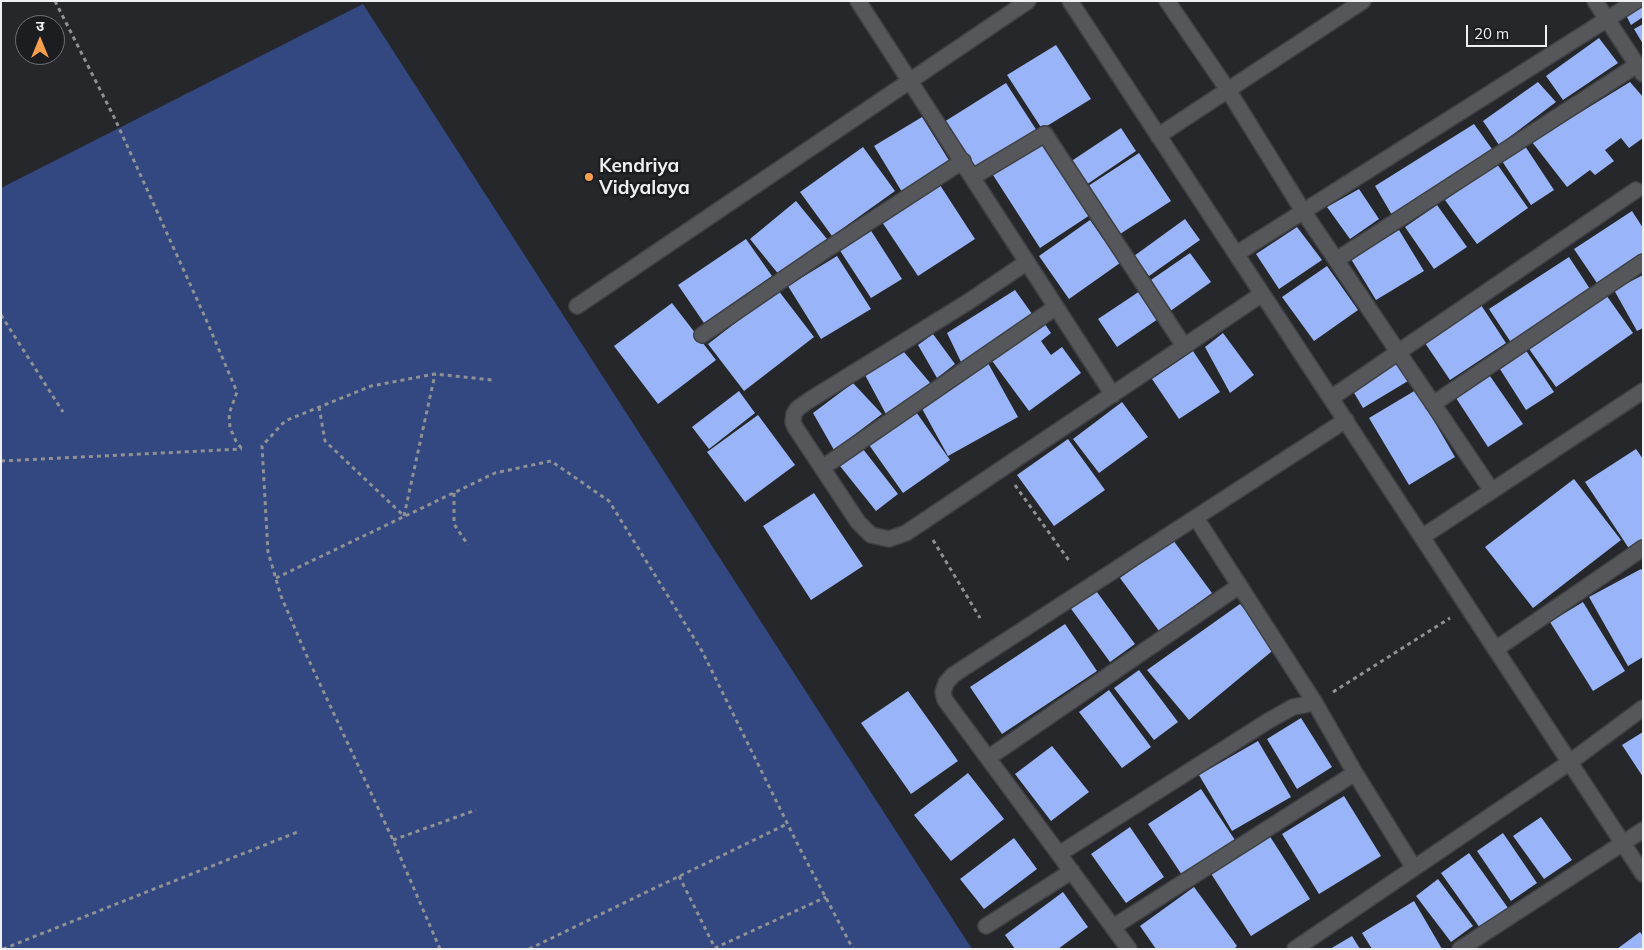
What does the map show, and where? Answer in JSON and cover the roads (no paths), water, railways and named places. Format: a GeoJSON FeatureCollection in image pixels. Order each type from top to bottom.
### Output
{"type":"FeatureCollection","features":[{"type":"Feature","properties":{"kind":"street"},"geometry":{"type":"LineString","coordinates":[[858,1],[1113,394]]}},
{"type":"Feature","properties":{"kind":"street"},"geometry":{"type":"LineString","coordinates":[[577,306],[1028,1]]}},
{"type":"Feature","properties":{"kind":"street"},"geometry":{"type":"LineString","coordinates":[[1070,1],[1643,874]]}},
{"type":"Feature","properties":{"kind":"street"},"geometry":{"type":"LineString","coordinates":[[1167,1],[1228,90],[1303,212],[1492,491]]}},
{"type":"Feature","properties":{"kind":"street"},"geometry":{"type":"LineString","coordinates":[[1158,136],[1362,1]]}},
{"type":"Feature","properties":{"kind":"street"},"geometry":{"type":"LineString","coordinates":[[1336,260],[1640,70],[1595,1]]}},
{"type":"Feature","properties":{"kind":"street"},"geometry":{"type":"LineString","coordinates":[[1236,254],[1636,1]]}},
{"type":"Feature","properties":{"kind":"street"},"geometry":{"type":"LineString","coordinates":[[973,177],[1045,134],[1184,346]]}},
{"type":"Feature","properties":{"kind":"street"},"geometry":{"type":"LineString","coordinates":[[702,336],[826,250],[963,161]]}},
{"type":"Feature","properties":{"kind":"street"},"geometry":{"type":"LineString","coordinates":[[1331,398],[1641,192]]}},
{"type":"Feature","properties":{"kind":"street"},"geometry":{"type":"LineString","coordinates":[[1027,262],[968,302],[808,401],[794,414],[793,422],[795,428],[858,522],[872,535],[889,539],[906,533],[1262,294]]}},
{"type":"Feature","properties":{"kind":"street"},"geometry":{"type":"LineString","coordinates":[[1433,404],[1643,262]]}},
{"type":"Feature","properties":{"kind":"street"},"geometry":{"type":"LineString","coordinates":[[822,468],[1056,307]]}},
{"type":"Feature","properties":{"kind":"street"},"geometry":{"type":"LineString","coordinates":[[1422,537],[1643,391]]}},
{"type":"Feature","properties":{"kind":"street"},"geometry":{"type":"LineString","coordinates":[[1129,949],[945,700],[946,683],[953,675],[1346,420]]}},
{"type":"Feature","properties":{"kind":"street"},"geometry":{"type":"LineString","coordinates":[[1196,518],[1315,703],[1355,773],[1414,868]]}},
{"type":"Feature","properties":{"kind":"street"},"geometry":{"type":"LineString","coordinates":[[1496,649],[1643,548]]}},
{"type":"Feature","properties":{"kind":"street"},"geometry":{"type":"LineString","coordinates":[[988,758],[1239,586]]}},
{"type":"Feature","properties":{"kind":"street"},"geometry":{"type":"LineString","coordinates":[[1059,854],[1273,718],[1293,707],[1315,703]]}},
{"type":"Feature","properties":{"kind":"street"},"geometry":{"type":"LineString","coordinates":[[1295,949],[1570,762],[1643,708]]}},
{"type":"Feature","properties":{"kind":"street"},"geometry":{"type":"LineString","coordinates":[[1113,927],[1355,773]]}},
{"type":"Feature","properties":{"kind":"street"},"geometry":{"type":"LineString","coordinates":[[1460,949],[1643,830]]}},
{"type":"Feature","properties":{"kind":"street"},"geometry":{"type":"LineString","coordinates":[[986,926],[1072,871]]}},
{"type":"Feature","properties":{"kind":"place","name":"Kendriya Vidyalaya"},"geometry":{"type":"Point","coordinates":[589,177]}}]}
